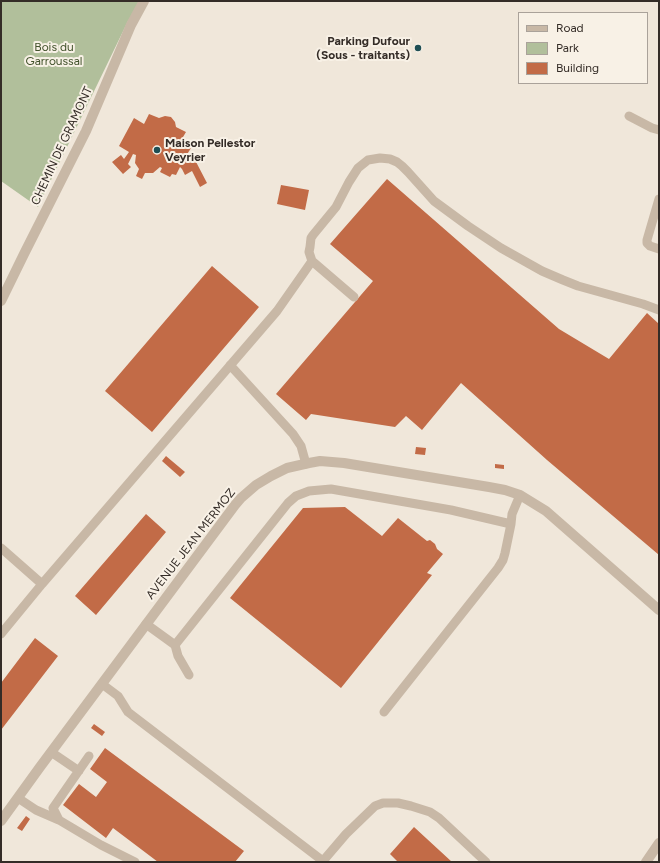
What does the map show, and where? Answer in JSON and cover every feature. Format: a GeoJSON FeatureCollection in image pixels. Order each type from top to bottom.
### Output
{"type":"FeatureCollection","features":[{"type":"Feature","properties":{"kind":"street","name":"CHEMIN DE GRAMONT"},"geometry":{"type":"LineString","coordinates":[[1,301],[86,131],[131,25],[144,1]]}},
{"type":"Feature","properties":{"kind":"street","name":"AVENUE JEAN MERMOZ"},"geometry":{"type":"LineString","coordinates":[[1,821],[241,498],[256,485],[287,468],[320,461],[344,463],[489,487],[520,495],[546,511],[656,606]]}},
{"type":"Feature","properties":{"kind":"street"},"geometry":{"type":"LineString","coordinates":[[646,862],[659,843]]}},
{"type":"Feature","properties":{"kind":"lane"},"geometry":{"type":"LineString","coordinates":[[630,116],[652,128],[659,130]]}},
{"type":"Feature","properties":{"kind":"lane"},"geometry":{"type":"LineString","coordinates":[[354,297],[312,261],[309,252],[311,238],[336,207],[358,168],[368,160],[385,158],[397,162],[402,166],[434,201],[468,226],[501,248],[542,271],[578,286],[643,304],[659,310]]}},
{"type":"Feature","properties":{"kind":"lane"},"geometry":{"type":"LineString","coordinates":[[658,202],[647,240],[650,246],[659,249]]}},
{"type":"Feature","properties":{"kind":"lane"},"geometry":{"type":"LineString","coordinates":[[1,634],[42,584],[277,311],[312,261]]}},
{"type":"Feature","properties":{"kind":"lane"},"geometry":{"type":"LineString","coordinates":[[230,365],[293,434],[301,446],[306,464]]}},
{"type":"Feature","properties":{"kind":"lane"},"geometry":{"type":"LineString","coordinates":[[175,645],[288,503],[302,493],[331,489],[451,510],[511,524]]}},
{"type":"Feature","properties":{"kind":"lane"},"geometry":{"type":"LineString","coordinates":[[384,712],[498,568],[503,560],[512,514],[520,495]]}},
{"type":"Feature","properties":{"kind":"lane"},"geometry":{"type":"LineString","coordinates":[[1,548],[42,584]]}},
{"type":"Feature","properties":{"kind":"lane"},"geometry":{"type":"LineString","coordinates":[[146,624],[175,645],[178,656],[188,675]]}},
{"type":"Feature","properties":{"kind":"lane"},"geometry":{"type":"LineString","coordinates":[[102,684],[118,696],[128,712],[323,862],[346,834],[375,806],[383,803],[398,803],[430,812],[439,818],[486,862]]}},
{"type":"Feature","properties":{"kind":"lane"},"geometry":{"type":"LineString","coordinates":[[51,752],[79,771]]}},
{"type":"Feature","properties":{"kind":"lane"},"geometry":{"type":"LineString","coordinates":[[59,820],[53,808],[90,756]]}},
{"type":"Feature","properties":{"kind":"lane"},"geometry":{"type":"LineString","coordinates":[[18,798],[36,810],[59,820],[101,845],[135,862]]}},
{"type":"Feature","properties":{"kind":"green space","name":"Bois du Garroussal"},"geometry":{"type":"Polygon","coordinates":[[[1,1],[143,1],[128,21],[38,207],[1,181],[1,1]]]}},
{"type":"Feature","properties":{"kind":"building","name":"Maison Pellestor Veyrier"},"geometry":{"type":"Polygon","coordinates":[[[149,114],[159,118],[165,116],[171,117],[175,122],[176,127],[186,132],[180,142],[191,148],[186,156],[191,159],[194,158],[207,183],[200,187],[192,171],[185,175],[180,167],[176,175],[172,174],[170,177],[160,172],[162,168],[160,167],[153,173],[145,173],[142,179],[136,176],[139,169],[135,163],[136,155],[133,154],[128,164],[131,167],[123,174],[112,162],[121,155],[124,159],[129,152],[119,146],[134,118],[144,124],[149,114]]]}},
{"type":"Feature","properties":{"kind":"building"},"geometry":{"type":"Polygon","coordinates":[[[387,179],[559,329],[609,359],[647,313],[659,324],[659,555],[547,460],[461,383],[422,430],[406,416],[395,427],[311,414],[306,420],[276,394],[373,281],[330,244],[387,179]]]}},
{"type":"Feature","properties":{"kind":"building"},"geometry":{"type":"Polygon","coordinates":[[[281,185],[309,190],[305,210],[277,204],[281,185]]]}},
{"type":"Feature","properties":{"kind":"building"},"geometry":{"type":"Polygon","coordinates":[[[212,266],[259,307],[152,432],[105,391],[212,266]]]}},
{"type":"Feature","properties":{"kind":"building"},"geometry":{"type":"Polygon","coordinates":[[[416,447],[426,448],[425,455],[415,454],[416,447]]]}},
{"type":"Feature","properties":{"kind":"building"},"geometry":{"type":"Polygon","coordinates":[[[166,456],[185,472],[180,477],[162,461],[166,456]]]}},
{"type":"Feature","properties":{"kind":"building"},"geometry":{"type":"Polygon","coordinates":[[[495,464],[504,465],[504,469],[495,468],[495,464]]]}},
{"type":"Feature","properties":{"kind":"building"},"geometry":{"type":"Polygon","coordinates":[[[345,507],[382,536],[398,518],[427,541],[430,540],[435,544],[437,549],[443,554],[427,573],[432,575],[341,688],[230,598],[303,508],[345,507]]]}},
{"type":"Feature","properties":{"kind":"building"},"geometry":{"type":"Polygon","coordinates":[[[146,514],[166,532],[96,615],[75,596],[146,514]]]}},
{"type":"Feature","properties":{"kind":"building"},"geometry":{"type":"Polygon","coordinates":[[[35,638],[58,656],[1,730],[1,683],[35,638]]]}},
{"type":"Feature","properties":{"kind":"building"},"geometry":{"type":"Polygon","coordinates":[[[94,724],[105,732],[102,736],[91,728],[94,724]]]}},
{"type":"Feature","properties":{"kind":"building"},"geometry":{"type":"Polygon","coordinates":[[[105,748],[244,851],[235,862],[158,862],[113,828],[106,838],[63,805],[79,784],[96,797],[107,782],[90,769],[105,748]]]}},
{"type":"Feature","properties":{"kind":"building"},"geometry":{"type":"Polygon","coordinates":[[[26,816],[30,819],[22,831],[17,828],[26,816]]]}},
{"type":"Feature","properties":{"kind":"building"},"geometry":{"type":"Polygon","coordinates":[[[414,827],[452,862],[398,862],[390,854],[414,827]]]}},
{"type":"Feature","properties":{"kind":"place","name":"Parking Dufour (Sous - traitants)"},"geometry":{"type":"Point","coordinates":[418,48]}},
{"type":"Feature","properties":{"kind":"place","name":"Maison Pellestor Veyrier"},"geometry":{"type":"Point","coordinates":[157,150]}}]}
